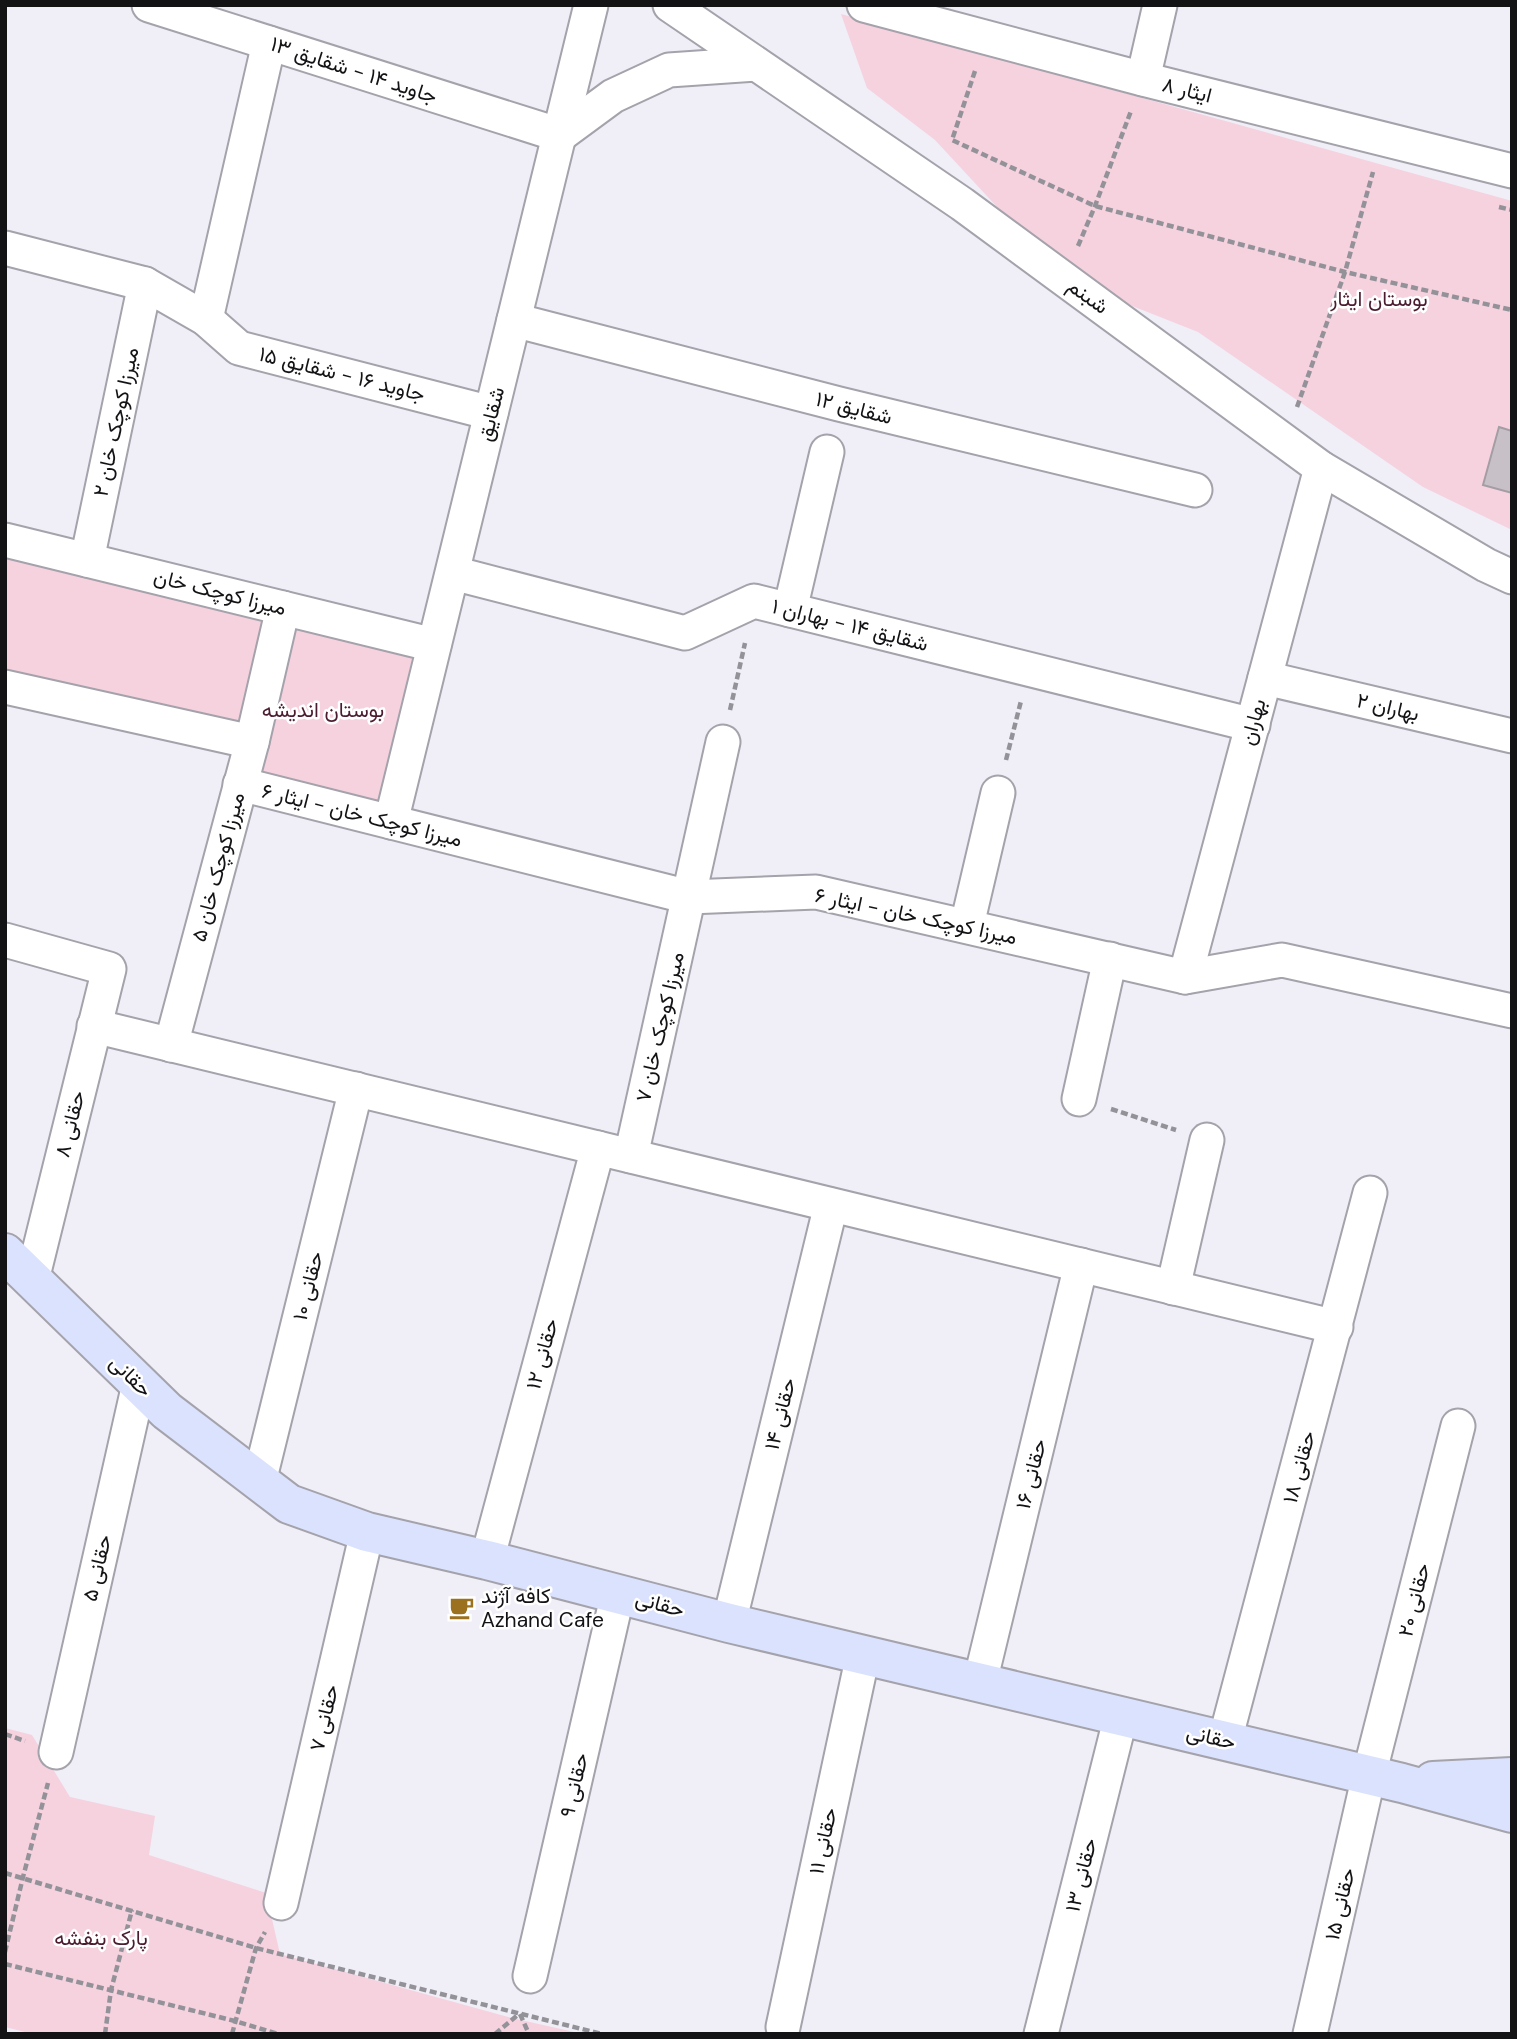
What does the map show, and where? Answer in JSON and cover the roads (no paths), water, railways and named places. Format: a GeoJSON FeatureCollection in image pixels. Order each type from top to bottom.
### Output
{"type":"FeatureCollection","features":[{"type":"Feature","properties":{"kind":"main road","name":"حقانی"},"geometry":{"type":"LineString","coordinates":[[5,1253],[167,1411],[289,1504],[366,1532],[487,1560],[729,1623],[1386,1779],[1512,1813]]}},
{"type":"Feature","properties":{"kind":"main road"},"geometry":{"type":"LineString","coordinates":[[1386,1779],[1512,1777]]}},
{"type":"Feature","properties":{"kind":"street","name":"جاوید ۱۴ - شقایق ۱۳"},"geometry":{"type":"LineString","coordinates":[[149,5],[559,135]]}},
{"type":"Feature","properties":{"kind":"street","name":"شقایق"},"geometry":{"type":"LineString","coordinates":[[391,822],[591,5]]}},
{"type":"Feature","properties":{"kind":"street","name":"شبنم"},"geometry":{"type":"LineString","coordinates":[[670,5],[962,204],[1321,467],[1486,565],[1512,577]]}},
{"type":"Feature","properties":{"kind":"street","name":"ایثار ۸"},"geometry":{"type":"LineString","coordinates":[[864,5],[1143,79],[1512,171]]}},
{"type":"Feature","properties":{"kind":"street"},"geometry":{"type":"LineString","coordinates":[[1143,79],[1160,5]]}},
{"type":"Feature","properties":{"kind":"street"},"geometry":{"type":"LineString","coordinates":[[206,318],[269,43]]}},
{"type":"Feature","properties":{"kind":"street"},"geometry":{"type":"LineString","coordinates":[[559,135],[613,96],[669,70],[756,64]]}},
{"type":"Feature","properties":{"kind":"street","name":"جاوید ۱۶ - شقایق ۱۵"},"geometry":{"type":"LineString","coordinates":[[5,248],[145,284],[206,318],[239,348],[491,413]]}},
{"type":"Feature","properties":{"kind":"street","name":"میرزا کوچک خان ۲"},"geometry":{"type":"LineString","coordinates":[[87,560],[145,284]]}},
{"type":"Feature","properties":{"kind":"street","name":"شقایق ۱۲"},"geometry":{"type":"LineString","coordinates":[[514,320],[825,401],[1195,490]]}},
{"type":"Feature","properties":{"kind":"street"},"geometry":{"type":"LineString","coordinates":[[790,610],[827,452]]}},
{"type":"Feature","properties":{"kind":"street","name":"بهاران"},"geometry":{"type":"LineString","coordinates":[[1185,977],[1321,467]]}},
{"type":"Feature","properties":{"kind":"street","name":"میرزا کوچک خان"},"geometry":{"type":"LineString","coordinates":[[5,541],[434,645]]}},
{"type":"Feature","properties":{"kind":"street","name":"شقایق ۱۴ - بهاران ۱"},"geometry":{"type":"LineString","coordinates":[[453,573],[685,633],[754,601],[1253,725]]}},
{"type":"Feature","properties":{"kind":"street","name":"میرزا کوچک خان ۵"},"geometry":{"type":"LineString","coordinates":[[171,1045],[252,742],[283,608]]}},
{"type":"Feature","properties":{"kind":"street","name":"بهاران ۲"},"geometry":{"type":"LineString","coordinates":[[1265,678],[1512,736]]}},
{"type":"Feature","properties":{"kind":"street"},"geometry":{"type":"LineString","coordinates":[[5,687],[252,742]]}},
{"type":"Feature","properties":{"kind":"street","name":"میرزا کوچک خان ۷"},"geometry":{"type":"LineString","coordinates":[[631,1156],[723,742]]}},
{"type":"Feature","properties":{"kind":"street","name":"میرزا کوچک خان - ایثار ۶"},"geometry":{"type":"LineString","coordinates":[[240,784],[688,897],[816,892],[1185,977],[1282,960],[1512,1011]]}},
{"type":"Feature","properties":{"kind":"street"},"geometry":{"type":"LineString","coordinates":[[967,925],[998,793]]}},
{"type":"Feature","properties":{"kind":"street","name":"حقانی ۸"},"geometry":{"type":"LineString","coordinates":[[5,940],[109,969],[33,1280]]}},
{"type":"Feature","properties":{"kind":"street"},"geometry":{"type":"LineString","coordinates":[[1079,1099],[1110,959]]}},
{"type":"Feature","properties":{"kind":"street"},"geometry":{"type":"LineString","coordinates":[[94,1026],[1336,1327]]}},
{"type":"Feature","properties":{"kind":"street","name":"حقانی ۱۰"},"geometry":{"type":"LineString","coordinates":[[259,1482],[356,1089]]}},
{"type":"Feature","properties":{"kind":"street"},"geometry":{"type":"LineString","coordinates":[[1173,1288],[1207,1140]]}},
{"type":"Feature","properties":{"kind":"street","name":"حقانی ۱۲"},"geometry":{"type":"LineString","coordinates":[[487,1560],[597,1148]]}},
{"type":"Feature","properties":{"kind":"street","name":"حقانی ۱۸"},"geometry":{"type":"LineString","coordinates":[[1225,1740],[1370,1193]]}},
{"type":"Feature","properties":{"kind":"street","name":"حقانی ۱۴"},"geometry":{"type":"LineString","coordinates":[[729,1623],[831,1205]]}},
{"type":"Feature","properties":{"kind":"street","name":"حقانی ۱۶"},"geometry":{"type":"LineString","coordinates":[[981,1682],[1081,1265]]}},
{"type":"Feature","properties":{"kind":"street","name":"حقانی ۵"},"geometry":{"type":"LineString","coordinates":[[56,1752],[139,1384]]}},
{"type":"Feature","properties":{"kind":"street","name":"حقانی ۲۰"},"geometry":{"type":"LineString","coordinates":[[1386,1779],[1458,1426]]}},
{"type":"Feature","properties":{"kind":"street","name":"حقانی ۷"},"geometry":{"type":"LineString","coordinates":[[281,1903],[366,1532]]}},
{"type":"Feature","properties":{"kind":"street","name":"حقانی ۹"},"geometry":{"type":"LineString","coordinates":[[530,1976],[618,1593]]}},
{"type":"Feature","properties":{"kind":"street","name":"حقانی ۱۱"},"geometry":{"type":"LineString","coordinates":[[783,2027],[863,1655]]}},
{"type":"Feature","properties":{"kind":"street","name":"حقانی ۱۳"},"geometry":{"type":"LineString","coordinates":[[1041,2034],[1121,1716]]}},
{"type":"Feature","properties":{"kind":"street","name":"حقانی ۱۵"},"geometry":{"type":"LineString","coordinates":[[1310,2034],[1386,1779]]}},
{"type":"Feature","properties":{"kind":"place","name":"کافه آژند Azhand Cafe"},"geometry":{"type":"Point","coordinates":[461,1608]}},
{"type":"Feature","properties":{"kind":"park label","name":"بوستان ایثار"},"geometry":{"type":"Point","coordinates":[1379,299]}},
{"type":"Feature","properties":{"kind":"park label","name":"بوستان اندیشه"},"geometry":{"type":"Point","coordinates":[323,710]}},
{"type":"Feature","properties":{"kind":"park label","name":"پارک بنفشه"},"geometry":{"type":"Point","coordinates":[101,1938]}}]}
